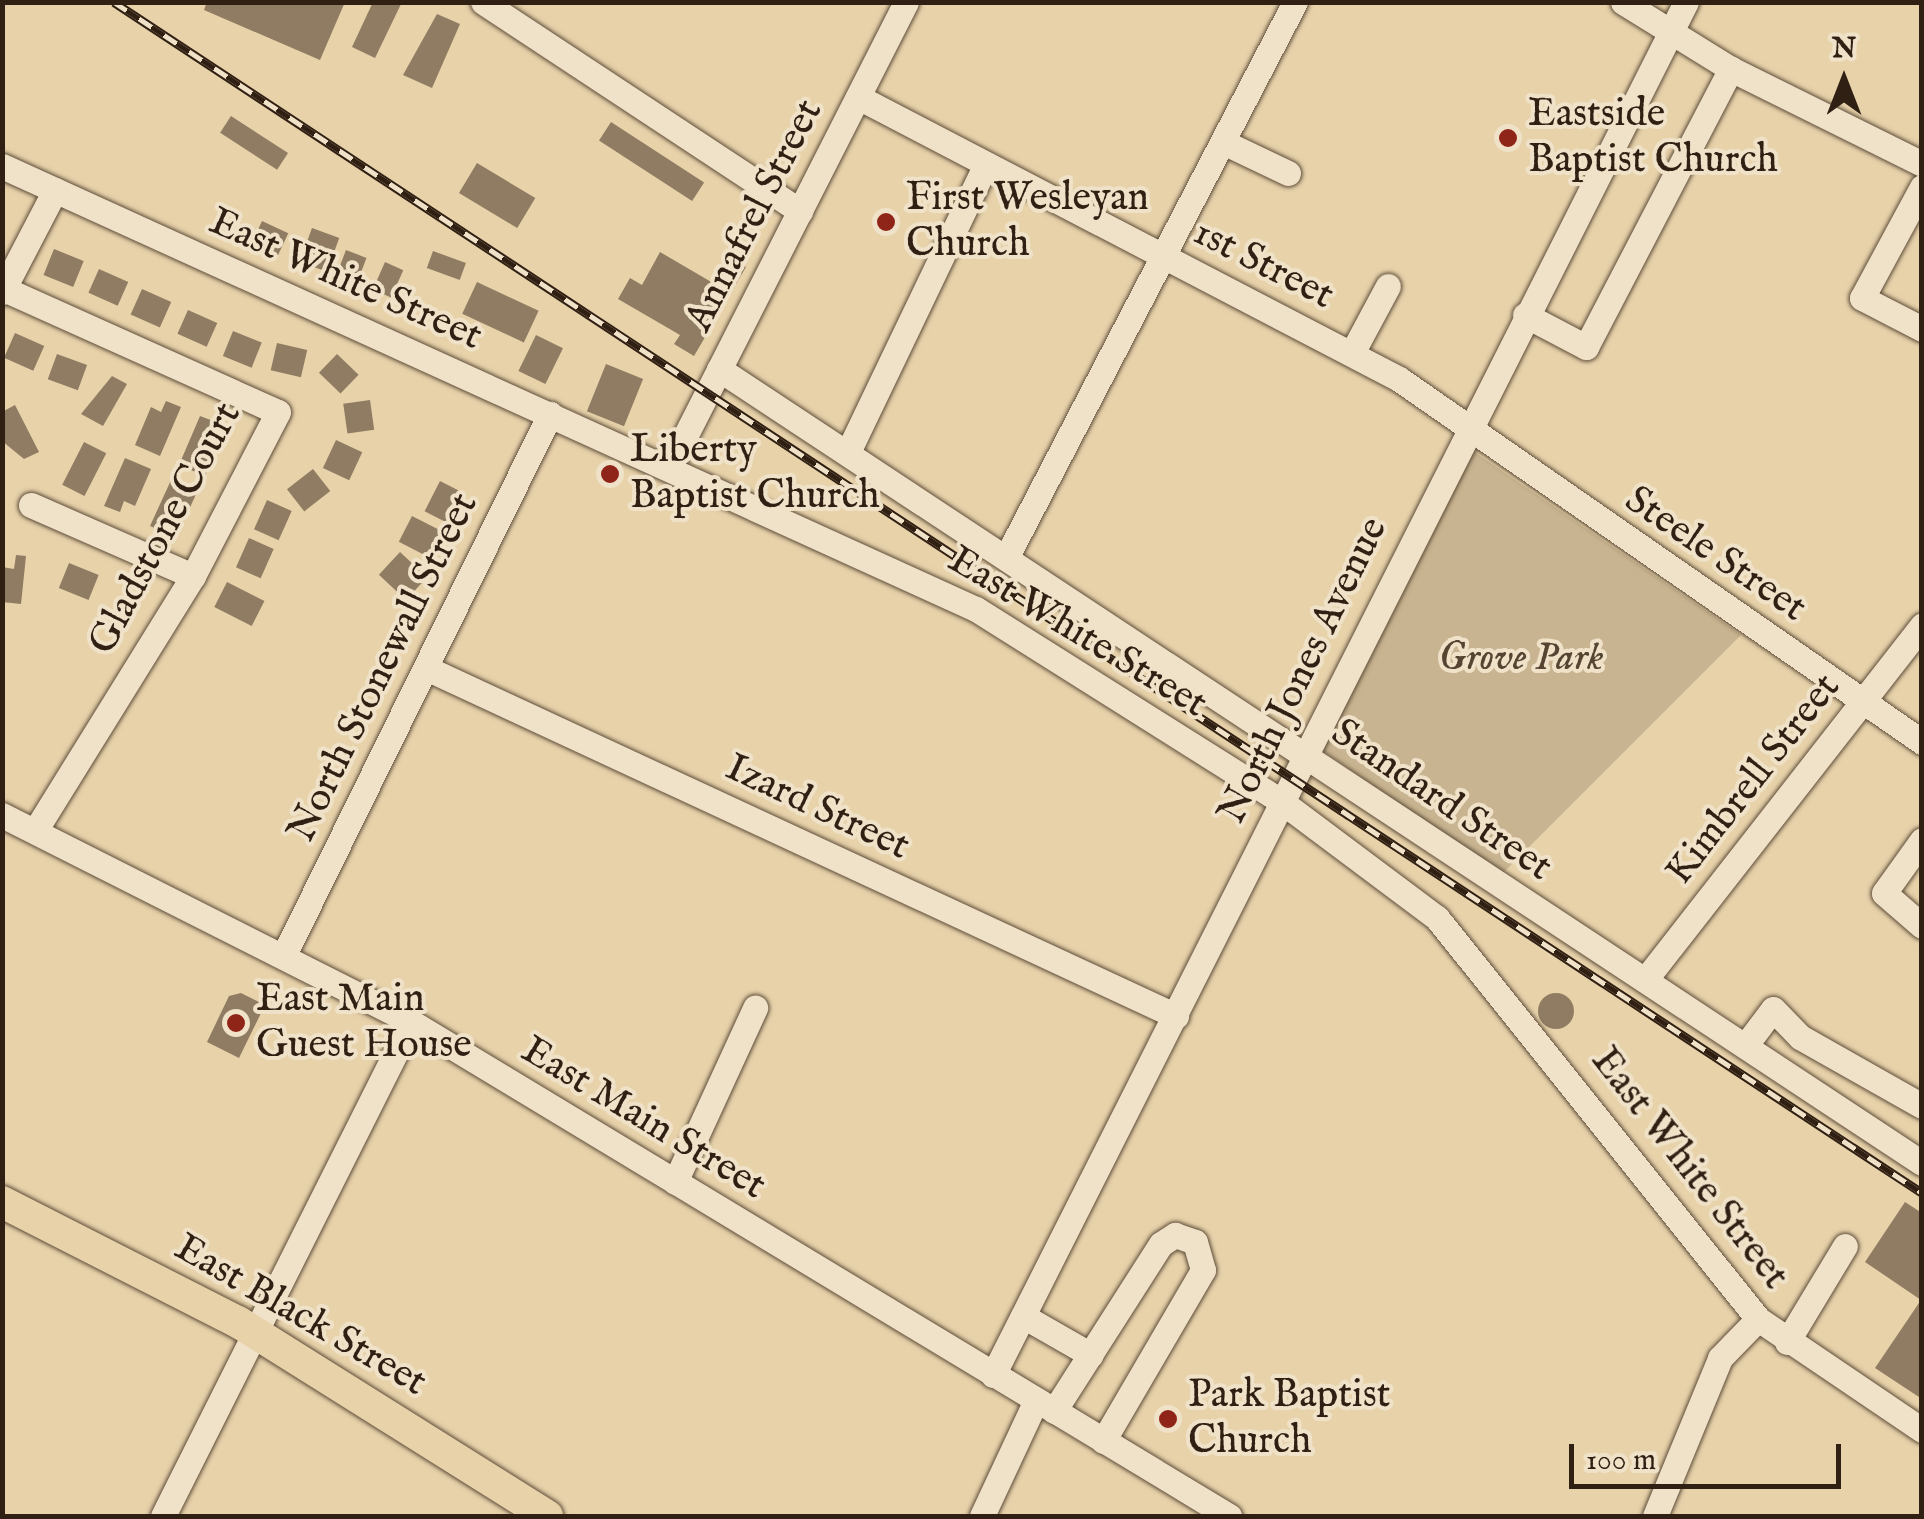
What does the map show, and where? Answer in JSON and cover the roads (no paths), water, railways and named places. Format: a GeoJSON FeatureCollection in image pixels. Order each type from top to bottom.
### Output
{"type":"FeatureCollection","features":[{"type":"Feature","properties":{"kind":"main road","name":"East Black Street"},"geometry":{"type":"LineString","coordinates":[[2,1202],[256,1332],[547,1516]]}},
{"type":"Feature","properties":{"kind":"street"},"geometry":{"type":"LineString","coordinates":[[483,2],[800,211]]}},
{"type":"Feature","properties":{"kind":"street","name":"Annafrel Street"},"geometry":{"type":"LineString","coordinates":[[670,464],[906,2]]}},
{"type":"Feature","properties":{"kind":"street"},"geometry":{"type":"LineString","coordinates":[[1006,558],[1296,2]]}},
{"type":"Feature","properties":{"kind":"street"},"geometry":{"type":"LineString","coordinates":[[1623,2],[1668,37],[1922,164]]}},
{"type":"Feature","properties":{"kind":"street","name":"North Jones Avenue"},"geometry":{"type":"LineString","coordinates":[[993,1375],[1176,1016],[1282,802],[1302,753],[1686,2]]}},
{"type":"Feature","properties":{"kind":"street"},"geometry":{"type":"LineString","coordinates":[[1526,315],[1586,347],[1731,69]]}},
{"type":"Feature","properties":{"kind":"street","name":"1st Street"},"geometry":{"type":"LineString","coordinates":[[858,97],[1352,353],[1467,428]]}},
{"type":"Feature","properties":{"kind":"street"},"geometry":{"type":"LineString","coordinates":[[1222,142],[1288,172]]}},
{"type":"Feature","properties":{"kind":"street"},"geometry":{"type":"LineString","coordinates":[[848,452],[986,164]]}},
{"type":"Feature","properties":{"kind":"street","name":"East White Street"},"geometry":{"type":"LineString","coordinates":[[2,166],[550,414],[670,464],[1025,636],[1282,802],[1437,918],[1758,1320],[1922,1430]]}},
{"type":"Feature","properties":{"kind":"street"},"geometry":{"type":"LineString","coordinates":[[1918,327],[1862,298],[1922,188]]}},
{"type":"Feature","properties":{"kind":"street"},"geometry":{"type":"LineString","coordinates":[[3,290],[55,190]]}},
{"type":"Feature","properties":{"kind":"street"},"geometry":{"type":"LineString","coordinates":[[1352,353],[1388,286]]}},
{"type":"Feature","properties":{"kind":"street","name":"Gladstone Court"},"geometry":{"type":"LineString","coordinates":[[3,290],[278,412],[193,576],[34,831]]}},
{"type":"Feature","properties":{"kind":"street","name":"Standard Street"},"geometry":{"type":"LineString","coordinates":[[719,369],[1920,1158]]}},
{"type":"Feature","properties":{"kind":"street","name":"North Stonewall Street"},"geometry":{"type":"LineString","coordinates":[[284,956],[550,414]]}},
{"type":"Feature","properties":{"kind":"street","name":"Steele Street"},"geometry":{"type":"LineString","coordinates":[[1467,428],[1922,742]]}},
{"type":"Feature","properties":{"kind":"street"},"geometry":{"type":"LineString","coordinates":[[31,505],[193,576]]}},
{"type":"Feature","properties":{"kind":"street","name":"Kimbrell Street"},"geometry":{"type":"LineString","coordinates":[[1645,980],[1922,625]]}},
{"type":"Feature","properties":{"kind":"street","name":"Izard Street"},"geometry":{"type":"LineString","coordinates":[[426,668],[1176,1016]]}},
{"type":"Feature","properties":{"kind":"street","name":"East Main Street"},"geometry":{"type":"LineString","coordinates":[[2,815],[411,1022],[1229,1516]]}},
{"type":"Feature","properties":{"kind":"street"},"geometry":{"type":"LineString","coordinates":[[1922,840],[1884,892],[1922,926]]}},
{"type":"Feature","properties":{"kind":"street"},"geometry":{"type":"LineString","coordinates":[[675,1182],[755,1008]]}},
{"type":"Feature","properties":{"kind":"street"},"geometry":{"type":"LineString","coordinates":[[1745,1046],[1773,1008],[1800,1037],[1922,1106]]}},
{"type":"Feature","properties":{"kind":"street"},"geometry":{"type":"LineString","coordinates":[[163,1516],[411,1022]]}},
{"type":"Feature","properties":{"kind":"street"},"geometry":{"type":"LineString","coordinates":[[982,1516],[1045,1406],[1091,1356],[1161,1244],[1175,1235],[1195,1242],[1203,1270],[1103,1440]]}},
{"type":"Feature","properties":{"kind":"street"},"geometry":{"type":"LineString","coordinates":[[1786,1342],[1845,1246]]}},
{"type":"Feature","properties":{"kind":"street"},"geometry":{"type":"LineString","coordinates":[[1023,1316],[1091,1356]]}},
{"type":"Feature","properties":{"kind":"street"},"geometry":{"type":"LineString","coordinates":[[1655,1516],[1720,1358],[1758,1320]]}},
{"type":"Feature","properties":{"kind":"railway"},"geometry":{"type":"LineString","coordinates":[[114,2],[1922,1193]]}},
{"type":"Feature","properties":{"kind":"place","name":"Eastside Baptist Church"},"geometry":{"type":"Point","coordinates":[1508,138]}},
{"type":"Feature","properties":{"kind":"place","name":"First Wesleyan Church"},"geometry":{"type":"Point","coordinates":[886,222]}},
{"type":"Feature","properties":{"kind":"place","name":"Liberty Baptist Church"},"geometry":{"type":"Point","coordinates":[610,474]}},
{"type":"Feature","properties":{"kind":"place","name":"East Main Guest House"},"geometry":{"type":"Point","coordinates":[236,1023]}},
{"type":"Feature","properties":{"kind":"place","name":"Park Baptist Church"},"geometry":{"type":"Point","coordinates":[1168,1419]}},
{"type":"Feature","properties":{"kind":"park label","name":"Grove Park"},"geometry":{"type":"Point","coordinates":[1521,659]}}]}
